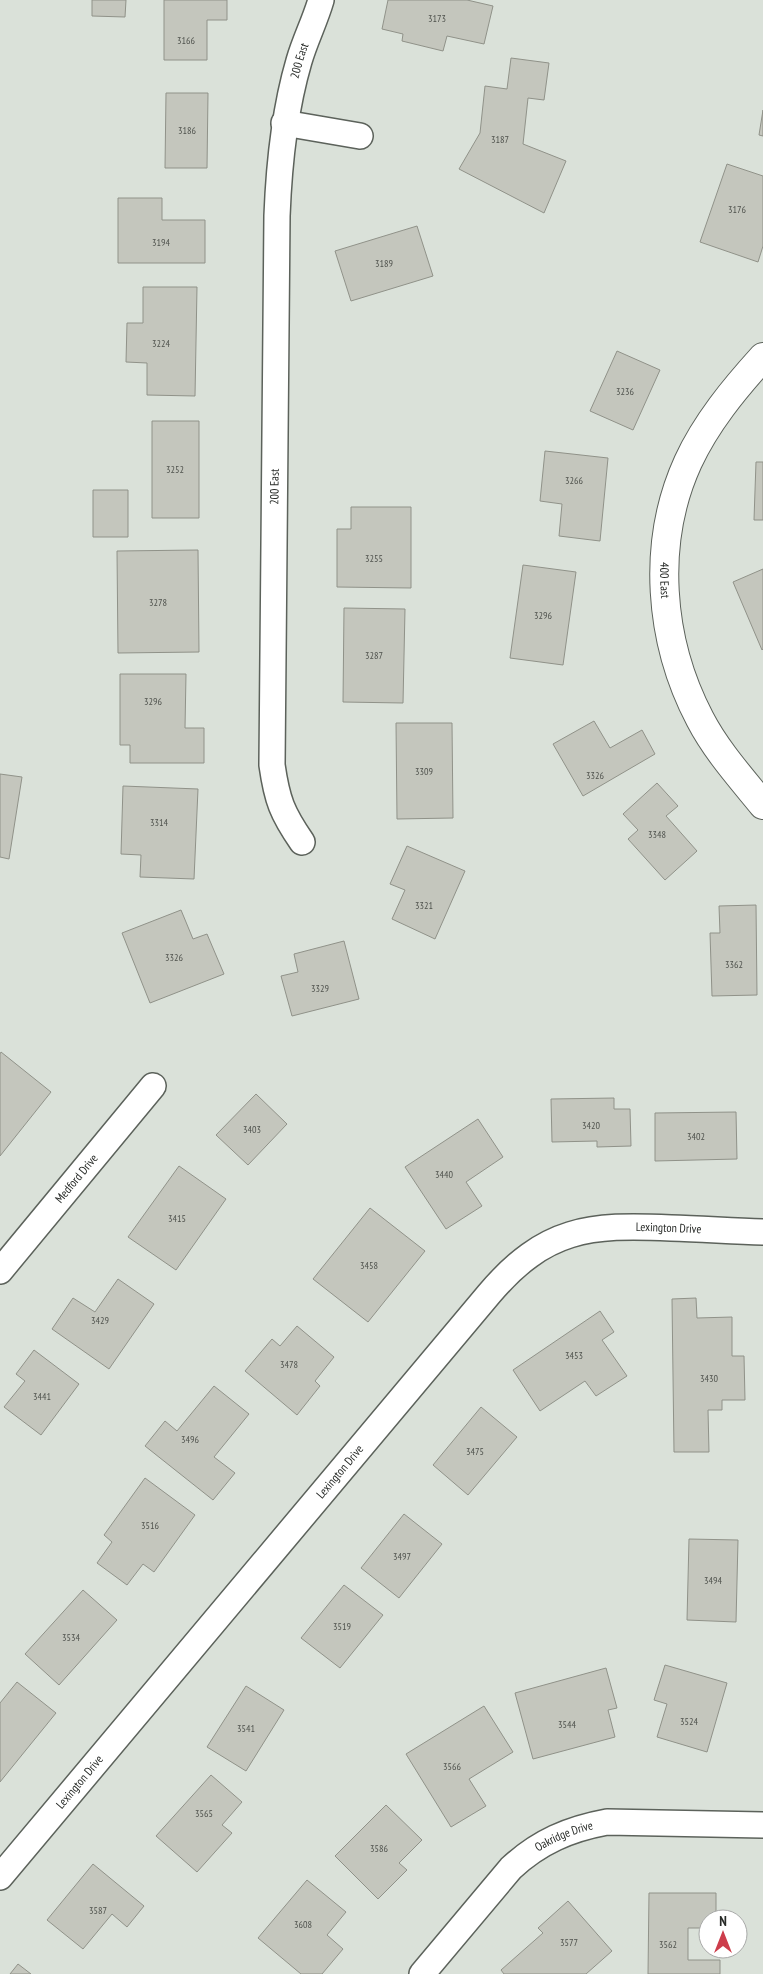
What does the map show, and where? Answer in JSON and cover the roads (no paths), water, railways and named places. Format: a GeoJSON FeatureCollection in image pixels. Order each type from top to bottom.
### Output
{"type":"FeatureCollection","features":[{"type":"Feature","properties":{"kind":"street","name":"200 East"},"geometry":{"type":"LineString","coordinates":[[302,842],[286,818],[276,794],[272,765],[277,216],[284,123],[300,60],[321,0]]}},
{"type":"Feature","properties":{"kind":"street"},"geometry":{"type":"LineString","coordinates":[[284,123],[360,136]]}},
{"type":"Feature","properties":{"kind":"street","name":"400 East"},"geometry":{"type":"LineString","coordinates":[[763,357],[722,405],[703,433],[688,462],[677,492],[669,523],[664,558],[664,594],[668,630],[687,691],[700,720],[719,749],[763,805]]}},
{"type":"Feature","properties":{"kind":"street","name":"Medford Drive"},"geometry":{"type":"LineString","coordinates":[[0,1271],[153,1086]]}},
{"type":"Feature","properties":{"kind":"street","name":"Lexington Drive"},"geometry":{"type":"LineString","coordinates":[[0,1877],[489,1294],[518,1263],[536,1250],[555,1240],[596,1228],[639,1226],[763,1232]]}},
{"type":"Feature","properties":{"kind":"street","name":"Oakridge Drive"},"geometry":{"type":"LineString","coordinates":[[422,1974],[511,1868],[526,1854],[562,1834],[584,1826],[607,1822],[763,1825]]}}]}
